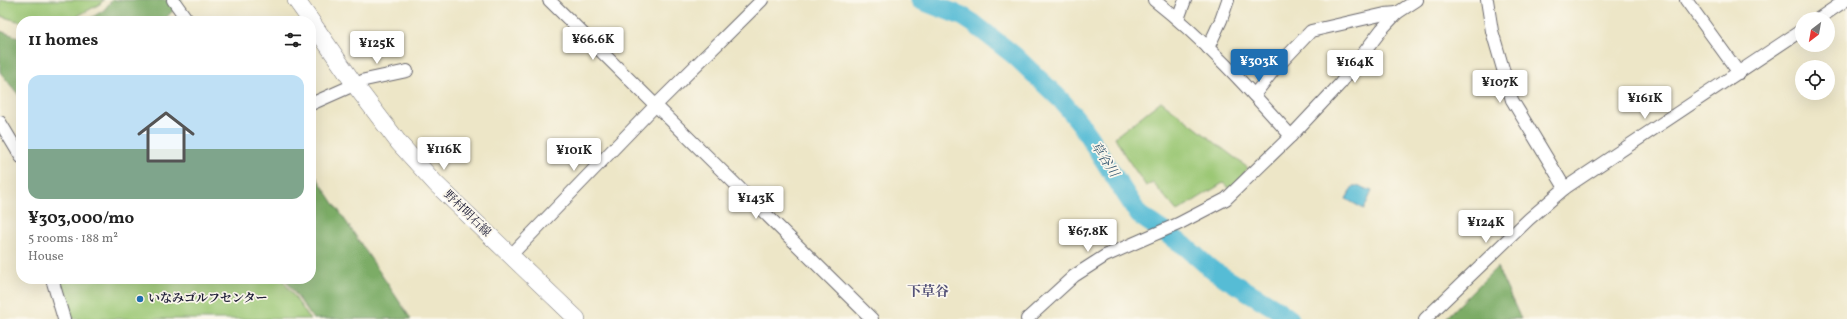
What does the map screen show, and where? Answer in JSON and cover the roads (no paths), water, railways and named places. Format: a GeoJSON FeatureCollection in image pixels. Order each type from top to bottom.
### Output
{"type":"FeatureCollection","features":[{"type":"Feature","properties":{"kind":"main road","name":"野村明石線"},"geometry":{"type":"LineString","coordinates":[[298,1],[308,16]]}},
{"type":"Feature","properties":{"kind":"main road","name":"野村明石線"},"geometry":{"type":"LineString","coordinates":[[316,28],[355,85],[398,142],[436,184],[577,319]]}},
{"type":"Feature","properties":{"kind":"street"},"geometry":{"type":"LineString","coordinates":[[173,0],[184,16]]}},
{"type":"Feature","properties":{"kind":"street"},"geometry":{"type":"LineString","coordinates":[[549,0],[655,106],[784,230],[872,319]]}},
{"type":"Feature","properties":{"kind":"street"},"geometry":{"type":"LineString","coordinates":[[511,255],[655,106],[762,0]]}},
{"type":"Feature","properties":{"kind":"street"},"geometry":{"type":"LineString","coordinates":[[1154,0],[1178,19],[1208,48],[1254,95],[1291,136]]}},
{"type":"Feature","properties":{"kind":"street"},"geometry":{"type":"LineString","coordinates":[[1178,19],[1185,0]]}},
{"type":"Feature","properties":{"kind":"street"},"geometry":{"type":"LineString","coordinates":[[1208,48],[1221,20],[1228,0]]}},
{"type":"Feature","properties":{"kind":"street"},"geometry":{"type":"LineString","coordinates":[[1027,319],[1074,276],[1105,256],[1178,224],[1226,199],[1291,136],[1340,84],[1382,28],[1397,13],[1417,0]]}},
{"type":"Feature","properties":{"kind":"street"},"geometry":{"type":"LineString","coordinates":[[1487,0],[1492,31],[1512,100],[1564,188]]}},
{"type":"Feature","properties":{"kind":"street"},"geometry":{"type":"LineString","coordinates":[[1686,0],[1739,73]]}},
{"type":"Feature","properties":{"kind":"street"},"geometry":{"type":"LineString","coordinates":[[1828,12],[1846,0]]}},
{"type":"Feature","properties":{"kind":"street"},"geometry":{"type":"LineString","coordinates":[[1254,95],[1273,71],[1311,31],[1385,14],[1397,13]]}},
{"type":"Feature","properties":{"kind":"street"},"geometry":{"type":"LineString","coordinates":[[1425,319],[1528,219],[1564,188],[1795,35]]}},
{"type":"Feature","properties":{"kind":"street"},"geometry":{"type":"LineString","coordinates":[[316,102],[365,80],[407,71]]}},
{"type":"Feature","properties":{"kind":"street"},"geometry":{"type":"LineString","coordinates":[[0,122],[16,149]]}},
{"type":"Feature","properties":{"kind":"street"},"geometry":{"type":"LineString","coordinates":[[54,284],[64,319]]}},
{"type":"Feature","properties":{"kind":"water"},"geometry":{"type":"Polygon","coordinates":[[[1353,186],[1372,191],[1364,209],[1346,199],[1353,186]]]}},
{"type":"Feature","properties":{"kind":"waterway","name":"草谷川"},"geometry":{"type":"LineString","coordinates":[[920,0],[962,16],[973,23],[1015,56],[1061,100],[1080,123],[1139,215],[1185,246],[1212,270],[1275,308],[1290,319]]}},
{"type":"Feature","properties":{"kind":"place","name":"いなみゴルフセンター"},"geometry":{"type":"Point","coordinates":[140,299]}},
{"type":"Feature","properties":{"kind":"district","name":"下草谷"},"geometry":{"type":"Point","coordinates":[928,292]}}]}
